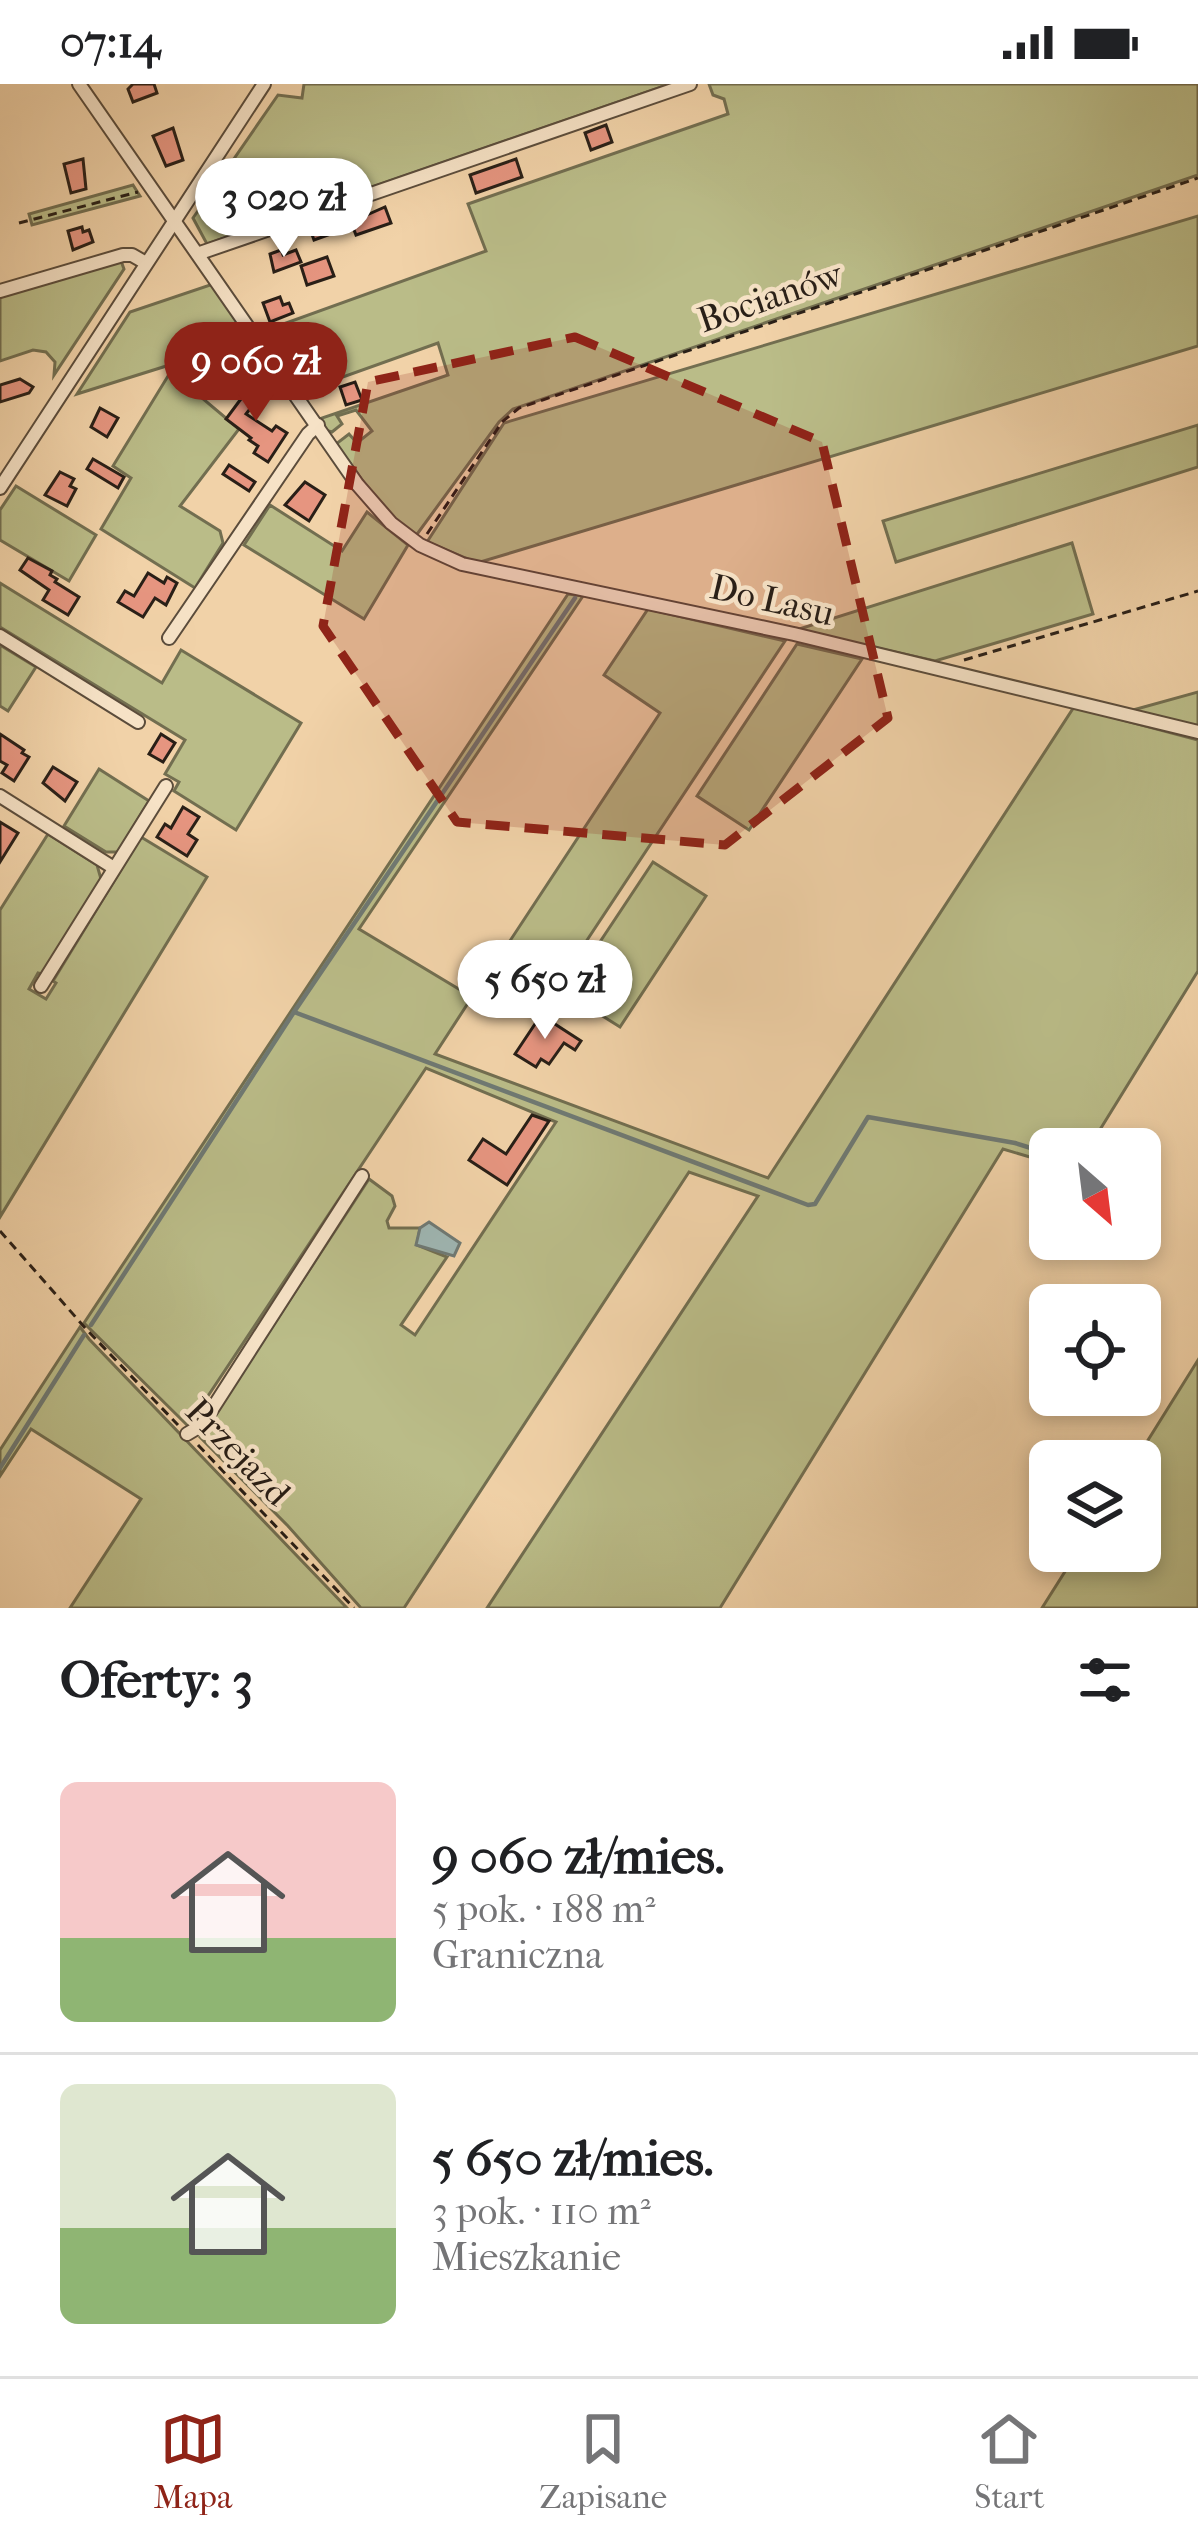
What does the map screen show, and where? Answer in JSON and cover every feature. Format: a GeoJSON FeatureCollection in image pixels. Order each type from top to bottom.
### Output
{"type":"FeatureCollection","features":[{"type":"Feature","properties":{"kind":"street","name":"Do Lasu"},"geometry":{"type":"LineString","coordinates":[[80,84],[357,484],[391,524],[419,544],[462,564],[510,576],[706,615],[1198,732]]}},
{"type":"Feature","properties":{"kind":"street"},"geometry":{"type":"LineString","coordinates":[[0,488],[264,84]]}},
{"type":"Feature","properties":{"kind":"street"},"geometry":{"type":"LineString","coordinates":[[200,253],[690,84]]}},
{"type":"Feature","properties":{"kind":"street"},"geometry":{"type":"LineString","coordinates":[[0,291],[123,255],[146,263]]}},
{"type":"Feature","properties":{"kind":"street"},"geometry":{"type":"LineString","coordinates":[[169,638],[318,425]]}},
{"type":"Feature","properties":{"kind":"street"},"geometry":{"type":"LineString","coordinates":[[0,636],[138,722]]}},
{"type":"Feature","properties":{"kind":"street"},"geometry":{"type":"LineString","coordinates":[[41,986],[166,786]]}},
{"type":"Feature","properties":{"kind":"street"},"geometry":{"type":"LineString","coordinates":[[0,796],[114,868]]}},
{"type":"Feature","properties":{"kind":"street"},"geometry":{"type":"LineString","coordinates":[[187,1433],[202,1425],[362,1176]]}},
{"type":"Feature","properties":{"kind":"path","name":"Bocianów"},"geometry":{"type":"LineString","coordinates":[[419,544],[502,422],[519,408],[1198,178]]}},
{"type":"Feature","properties":{"kind":"path"},"geometry":{"type":"LineString","coordinates":[[19,223],[151,186]]}},
{"type":"Feature","properties":{"kind":"path"},"geometry":{"type":"LineString","coordinates":[[935,668],[1198,591]]}},
{"type":"Feature","properties":{"kind":"path","name":"Przejazd"},"geometry":{"type":"LineString","coordinates":[[0,1231],[86,1330],[354,1608]]}},
{"type":"Feature","properties":{"kind":"highlighted area"},"geometry":{"type":"Polygon","coordinates":[[[575,337],[822,442],[888,718],[725,845],[457,822],[323,626],[368,382],[575,337]]]}},
{"type":"Feature","properties":{"kind":"green space"},"geometry":{"type":"Polygon","coordinates":[[[304,84],[670,84],[207,244],[193,218],[278,95],[302,98],[304,84]]]}},
{"type":"Feature","properties":{"kind":"green space"},"geometry":{"type":"Polygon","coordinates":[[[709,84],[1198,84],[1198,175],[513,409],[415,537],[386,513],[336,444],[349,434],[357,443],[372,431],[356,410],[337,416],[342,424],[332,432],[319,419],[448,375],[438,343],[301,392],[261,332],[486,251],[468,204],[728,114],[724,99],[713,95],[709,84]]]}},
{"type":"Feature","properties":{"kind":"green space"},"geometry":{"type":"Polygon","coordinates":[[[133,185],[140,196],[32,225],[29,214],[133,185]]]}},
{"type":"Feature","properties":{"kind":"green space"},"geometry":{"type":"Polygon","coordinates":[[[1198,216],[1198,346],[477,563],[427,542],[504,423],[1198,216]]]}},
{"type":"Feature","properties":{"kind":"green space"},"geometry":{"type":"Polygon","coordinates":[[[121,261],[124,269],[54,375],[55,362],[46,352],[33,350],[0,361],[0,296],[121,261]]]}},
{"type":"Feature","properties":{"kind":"green space"},"geometry":{"type":"Polygon","coordinates":[[[213,284],[250,336],[193,356],[200,371],[190,388],[239,429],[180,506],[220,531],[223,543],[195,588],[101,529],[131,478],[113,466],[176,363],[77,394],[130,312],[213,284]]]}},
{"type":"Feature","properties":{"kind":"green space"},"geometry":{"type":"Polygon","coordinates":[[[1198,425],[1198,467],[896,562],[883,521],[1198,425]]]}},
{"type":"Feature","properties":{"kind":"green space"},"geometry":{"type":"Polygon","coordinates":[[[16,486],[96,535],[69,581],[0,540],[0,510],[16,486]]]}},
{"type":"Feature","properties":{"kind":"green space"},"geometry":{"type":"Polygon","coordinates":[[[270,505],[342,551],[367,512],[408,545],[364,619],[244,545],[270,505]]]}},
{"type":"Feature","properties":{"kind":"green space"},"geometry":{"type":"Polygon","coordinates":[[[1072,543],[1093,614],[935,661],[796,630],[1072,543]]]}},
{"type":"Feature","properties":{"kind":"green space"},"geometry":{"type":"Polygon","coordinates":[[[0,583],[162,683],[181,650],[301,723],[236,830],[174,791],[179,782],[165,774],[185,740],[0,627],[0,583]]]}},
{"type":"Feature","properties":{"kind":"green space"},"geometry":{"type":"Polygon","coordinates":[[[568,594],[583,596],[359,929],[472,997],[435,1054],[768,1178],[1074,707],[1198,740],[1198,971],[1101,1128],[1029,1128],[1029,1157],[1003,1149],[720,1608],[487,1608],[758,1196],[689,1172],[404,1608],[361,1608],[200,1437],[369,1179],[392,1196],[395,1206],[387,1221],[389,1228],[420,1228],[417,1245],[447,1257],[401,1325],[415,1335],[556,1122],[426,1068],[188,1426],[84,1323],[568,594]]]}},
{"type":"Feature","properties":{"kind":"green space"},"geometry":{"type":"Polygon","coordinates":[[[648,609],[785,641],[556,987],[502,953],[660,713],[604,675],[648,609]]]}},
{"type":"Feature","properties":{"kind":"green space"},"geometry":{"type":"Polygon","coordinates":[[[797,644],[862,659],[749,830],[697,796],[797,644]]]}},
{"type":"Feature","properties":{"kind":"green space"},"geometry":{"type":"Polygon","coordinates":[[[0,645],[36,667],[8,711],[0,706],[0,645]]]}},
{"type":"Feature","properties":{"kind":"green space"},"geometry":{"type":"Polygon","coordinates":[[[1198,692],[1198,727],[1133,710],[1198,692]]]}},
{"type":"Feature","properties":{"kind":"green space"},"geometry":{"type":"Polygon","coordinates":[[[99,769],[149,801],[118,852],[106,852],[64,826],[99,769]]]}},
{"type":"Feature","properties":{"kind":"green space"},"geometry":{"type":"Polygon","coordinates":[[[48,834],[97,865],[101,879],[29,989],[46,999],[141,837],[207,877],[0,1217],[0,910],[48,834]]]}},
{"type":"Feature","properties":{"kind":"green space"},"geometry":{"type":"Polygon","coordinates":[[[653,862],[706,896],[620,1027],[566,993],[653,862]]]}},
{"type":"Feature","properties":{"kind":"green space"},"geometry":{"type":"Polygon","coordinates":[[[80,1327],[347,1608],[70,1608],[141,1499],[31,1429],[0,1476],[0,1450],[80,1327]]]}},
{"type":"Feature","properties":{"kind":"green space"},"geometry":{"type":"Polygon","coordinates":[[[1198,1360],[1198,1608],[1042,1608],[1065,1572],[1161,1572],[1161,1440],[1148,1440],[1198,1360]]]}},
{"type":"Feature","properties":{"kind":"water"},"geometry":{"type":"Polygon","coordinates":[[[429,1222],[460,1243],[454,1256],[416,1245],[420,1228],[429,1222]]]}},
{"type":"Feature","properties":{"kind":"building"},"geometry":{"type":"Polygon","coordinates":[[[133,84],[154,84],[157,93],[133,102],[128,89],[133,84]]]}},
{"type":"Feature","properties":{"kind":"building"},"geometry":{"type":"Polygon","coordinates":[[[606,125],[612,142],[591,150],[585,133],[606,125]]]}},
{"type":"Feature","properties":{"kind":"building"},"geometry":{"type":"Polygon","coordinates":[[[173,128],[183,160],[166,166],[153,136],[173,128]]]}},
{"type":"Feature","properties":{"kind":"building"},"geometry":{"type":"Polygon","coordinates":[[[83,159],[86,189],[71,193],[64,164],[83,159]]]}},
{"type":"Feature","properties":{"kind":"building"},"geometry":{"type":"Polygon","coordinates":[[[516,159],[522,177],[476,193],[470,175],[516,159]]]}},
{"type":"Feature","properties":{"kind":"building"},"geometry":{"type":"Polygon","coordinates":[[[385,207],[391,223],[356,235],[351,222],[385,207]]]}},
{"type":"Feature","properties":{"kind":"building"},"geometry":{"type":"Polygon","coordinates":[[[331,219],[336,232],[314,240],[309,226],[331,219]]]}},
{"type":"Feature","properties":{"kind":"building"},"geometry":{"type":"Polygon","coordinates":[[[82,227],[83,232],[89,230],[93,242],[73,250],[68,231],[82,227]]]}},
{"type":"Feature","properties":{"kind":"building"},"geometry":{"type":"Polygon","coordinates":[[[281,250],[283,255],[296,250],[301,262],[274,272],[270,254],[281,250]]]}},
{"type":"Feature","properties":{"kind":"building"},"geometry":{"type":"Polygon","coordinates":[[[327,257],[334,276],[307,285],[301,266],[327,257]]]}},
{"type":"Feature","properties":{"kind":"building"},"geometry":{"type":"Polygon","coordinates":[[[280,297],[293,313],[270,322],[263,303],[280,297]]]}},
{"type":"Feature","properties":{"kind":"building"},"geometry":{"type":"Polygon","coordinates":[[[200,371],[216,381],[205,398],[189,388],[200,371]]]}},
{"type":"Feature","properties":{"kind":"building"},"geometry":{"type":"Polygon","coordinates":[[[20,379],[33,387],[29,393],[0,402],[0,385],[20,379]]]}},
{"type":"Feature","properties":{"kind":"building"},"geometry":{"type":"Polygon","coordinates":[[[255,380],[266,389],[246,414],[272,431],[276,426],[287,433],[268,462],[254,453],[258,446],[251,438],[226,419],[255,380]]]}},
{"type":"Feature","properties":{"kind":"building"},"geometry":{"type":"Polygon","coordinates":[[[355,382],[362,400],[346,405],[340,387],[355,382]]]}},
{"type":"Feature","properties":{"kind":"building"},"geometry":{"type":"Polygon","coordinates":[[[100,408],[118,418],[107,437],[91,427],[100,408]]]}},
{"type":"Feature","properties":{"kind":"building"},"geometry":{"type":"Polygon","coordinates":[[[93,459],[124,477],[118,488],[87,469],[93,459]]]}},
{"type":"Feature","properties":{"kind":"building"},"geometry":{"type":"Polygon","coordinates":[[[229,465],[255,482],[249,491],[223,474],[229,465]]]}},
{"type":"Feature","properties":{"kind":"building"},"geometry":{"type":"Polygon","coordinates":[[[60,472],[74,479],[70,486],[76,489],[67,506],[45,495],[60,472]]]}},
{"type":"Feature","properties":{"kind":"building"},"geometry":{"type":"Polygon","coordinates":[[[305,482],[325,495],[309,521],[285,505],[305,482]]]}},
{"type":"Feature","properties":{"kind":"building"},"geometry":{"type":"Polygon","coordinates":[[[28,558],[52,571],[55,582],[79,597],[68,615],[43,600],[49,590],[20,570],[28,558]]]}},
{"type":"Feature","properties":{"kind":"building"},"geometry":{"type":"Polygon","coordinates":[[[148,573],[164,583],[167,577],[177,583],[166,605],[155,598],[143,617],[118,602],[125,591],[134,596],[148,573]]]}},
{"type":"Feature","properties":{"kind":"building"},"geometry":{"type":"Polygon","coordinates":[[[0,734],[29,757],[14,781],[2,773],[7,765],[0,761],[0,734]]]}},
{"type":"Feature","properties":{"kind":"building"},"geometry":{"type":"Polygon","coordinates":[[[161,734],[175,743],[163,762],[149,754],[161,734]]]}},
{"type":"Feature","properties":{"kind":"building"},"geometry":{"type":"Polygon","coordinates":[[[53,767],[77,782],[65,801],[43,783],[53,767]]]}},
{"type":"Feature","properties":{"kind":"building"},"geometry":{"type":"Polygon","coordinates":[[[183,807],[199,817],[188,834],[197,840],[187,856],[157,837],[165,824],[171,828],[183,807]]]}},
{"type":"Feature","properties":{"kind":"building"},"geometry":{"type":"Polygon","coordinates":[[[0,822],[18,833],[0,862],[0,822]]]}},
{"type":"Feature","properties":{"kind":"building"},"geometry":{"type":"Polygon","coordinates":[[[541,1015],[581,1041],[575,1050],[564,1043],[549,1064],[541,1059],[536,1067],[515,1054],[541,1015]]]}},
{"type":"Feature","properties":{"kind":"building"},"geometry":{"type":"Polygon","coordinates":[[[532,1115],[549,1121],[507,1185],[469,1160],[483,1139],[506,1154],[532,1115]]]}},
{"type":"Feature","properties":{"kind":"waterway"},"geometry":{"type":"LineString","coordinates":[[91,1325],[294,1012],[575,598]]}},
{"type":"Feature","properties":{"kind":"waterway"},"geometry":{"type":"LineString","coordinates":[[294,1012],[808,1205],[815,1204],[868,1117],[1029,1147]]}},
{"type":"Feature","properties":{"kind":"waterway"},"geometry":{"type":"LineString","coordinates":[[0,1468],[84,1335]]}}]}
